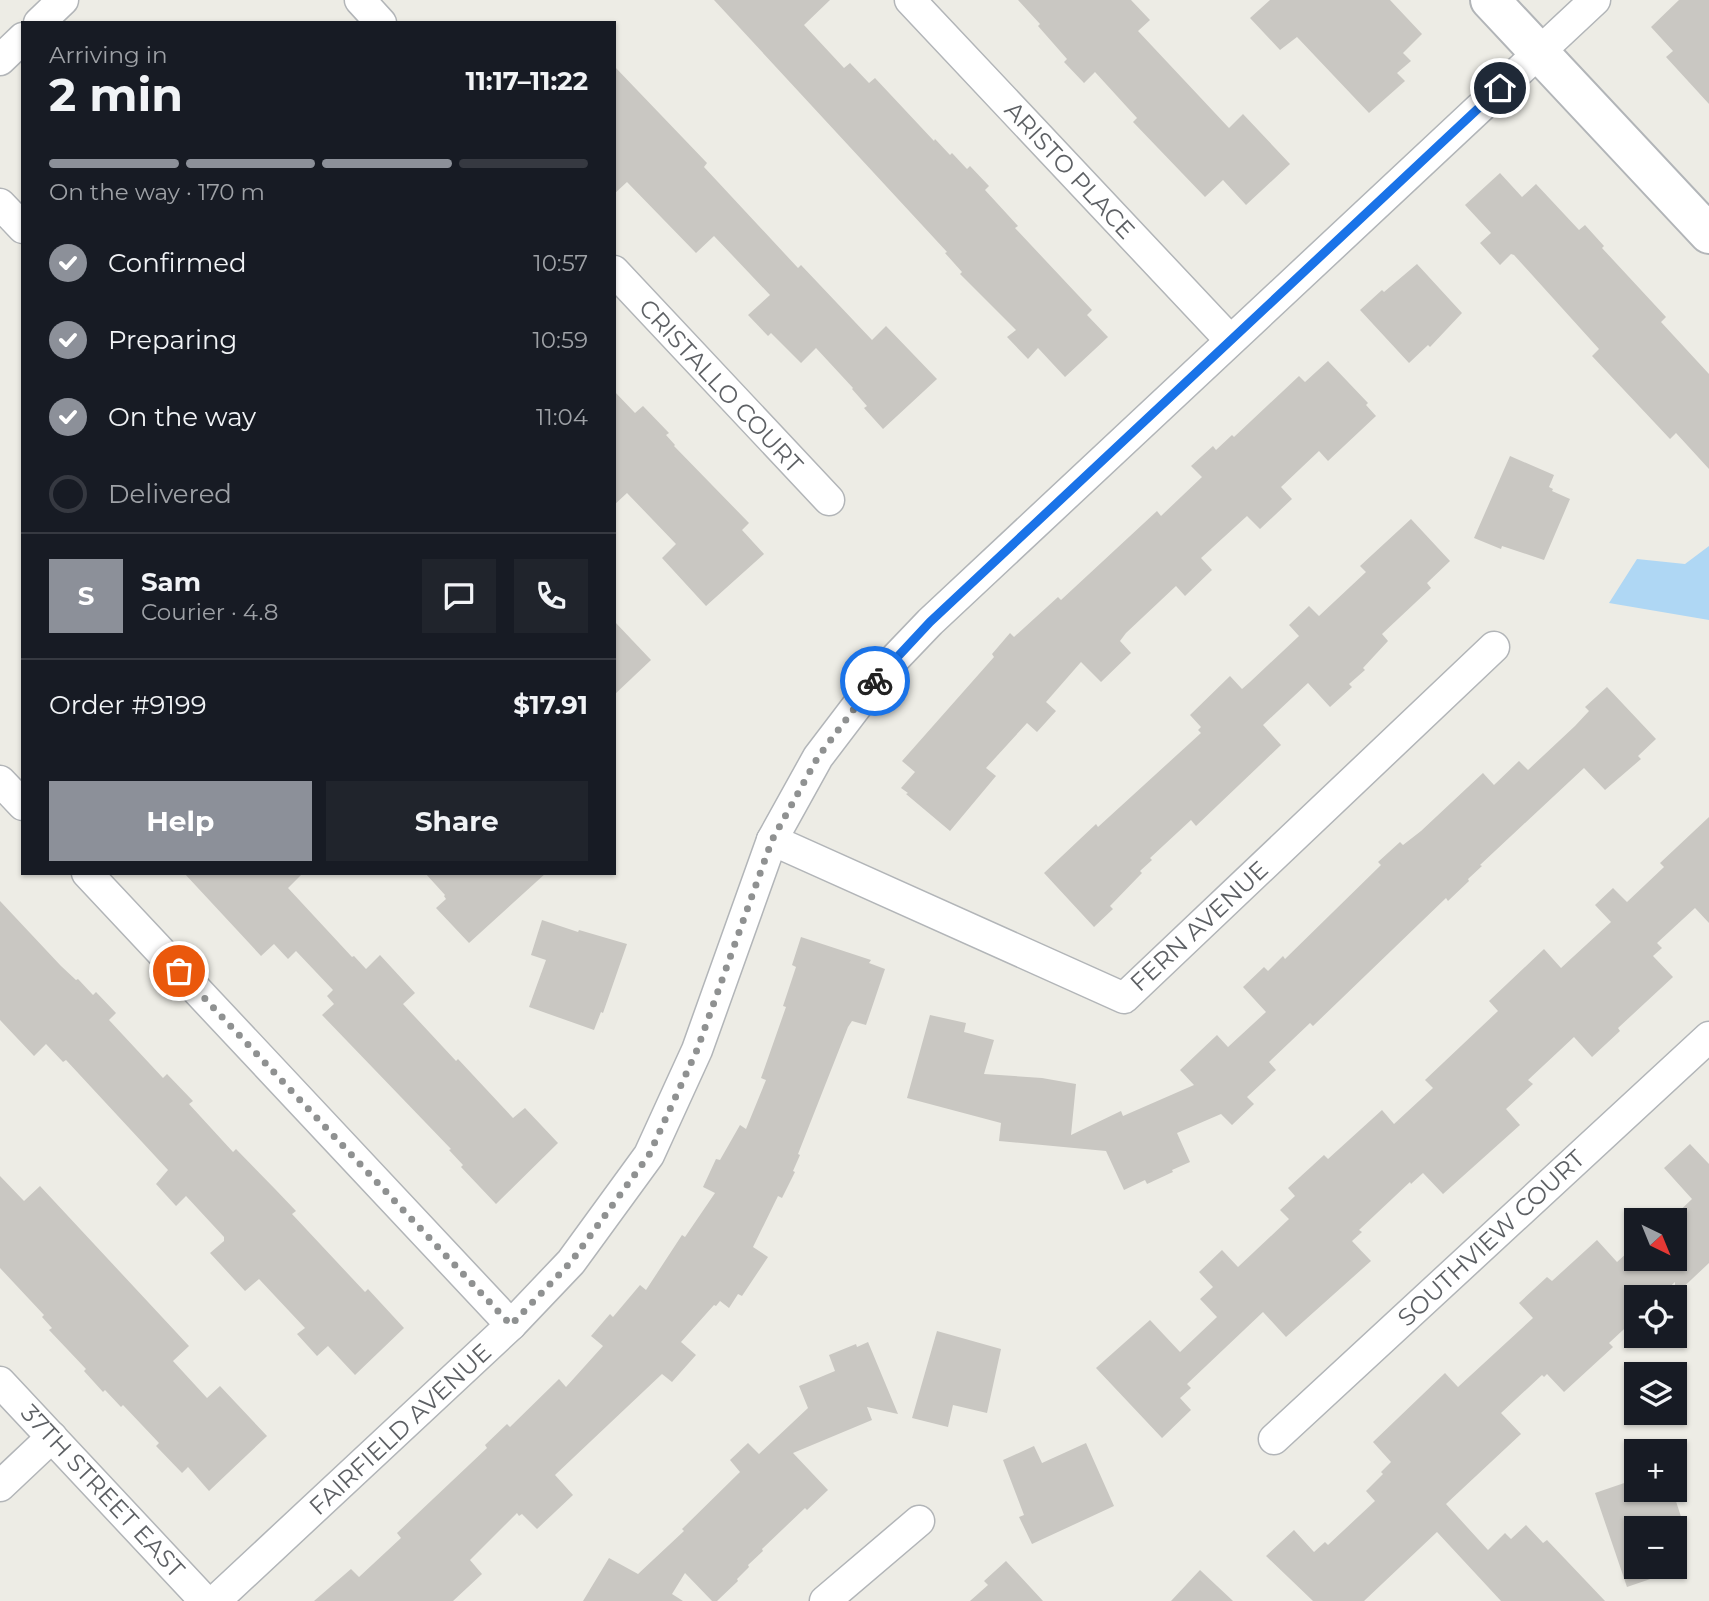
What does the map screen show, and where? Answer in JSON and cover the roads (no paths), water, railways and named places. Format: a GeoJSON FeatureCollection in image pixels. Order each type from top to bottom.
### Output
{"type":"FeatureCollection","features":[{"type":"Feature","properties":{"kind":"street"},"geometry":{"type":"LineString","coordinates":[[41,21],[64,0]]}},
{"type":"Feature","properties":{"kind":"street"},"geometry":{"type":"LineString","coordinates":[[360,0],[380,21]]}},
{"type":"Feature","properties":{"kind":"street","name":"ARISTO PLACE"},"geometry":{"type":"LineString","coordinates":[[910,0],[1230,340]]}},
{"type":"Feature","properties":{"kind":"street"},"geometry":{"type":"LineString","coordinates":[[1490,0],[1709,234]]}},
{"type":"Feature","properties":{"kind":"street","name":"FAIRFIELD AVENUE"},"geometry":{"type":"LineString","coordinates":[[215,1601],[511,1325],[571,1262],[649,1155],[697,1050],[772,840],[818,757],[884,668],[1230,340],[1595,0]]}},
{"type":"Feature","properties":{"kind":"street"},"geometry":{"type":"LineString","coordinates":[[0,60],[21,40]]}},
{"type":"Feature","properties":{"kind":"street"},"geometry":{"type":"LineString","coordinates":[[0,204],[21,226]]}},
{"type":"Feature","properties":{"kind":"street","name":"CRISTALLO COURT"},"geometry":{"type":"LineString","coordinates":[[616,273],[828,500]]}},
{"type":"Feature","properties":{"kind":"street","name":"FERN AVENUE"},"geometry":{"type":"LineString","coordinates":[[772,840],[1124,998],[1494,647]]}},
{"type":"Feature","properties":{"kind":"street"},"geometry":{"type":"LineString","coordinates":[[0,781],[21,803]]}},
{"type":"Feature","properties":{"kind":"street"},"geometry":{"type":"LineString","coordinates":[[89,875],[511,1325]]}},
{"type":"Feature","properties":{"kind":"street","name":"SOUTHVIEW COURT"},"geometry":{"type":"LineString","coordinates":[[1274,1440],[1709,1037]]}},
{"type":"Feature","properties":{"kind":"street","name":"37TH STREET EAST"},"geometry":{"type":"LineString","coordinates":[[0,1381],[205,1601]]}},
{"type":"Feature","properties":{"kind":"street"},"geometry":{"type":"LineString","coordinates":[[0,1486],[52,1437]]}},
{"type":"Feature","properties":{"kind":"street"},"geometry":{"type":"LineString","coordinates":[[825,1601],[919,1521]]}},
{"type":"Feature","properties":{"kind":"water"},"geometry":{"type":"Polygon","coordinates":[[[1709,546],[1709,620],[1609,603],[1637,559],[1685,564],[1709,546]]]}}]}
